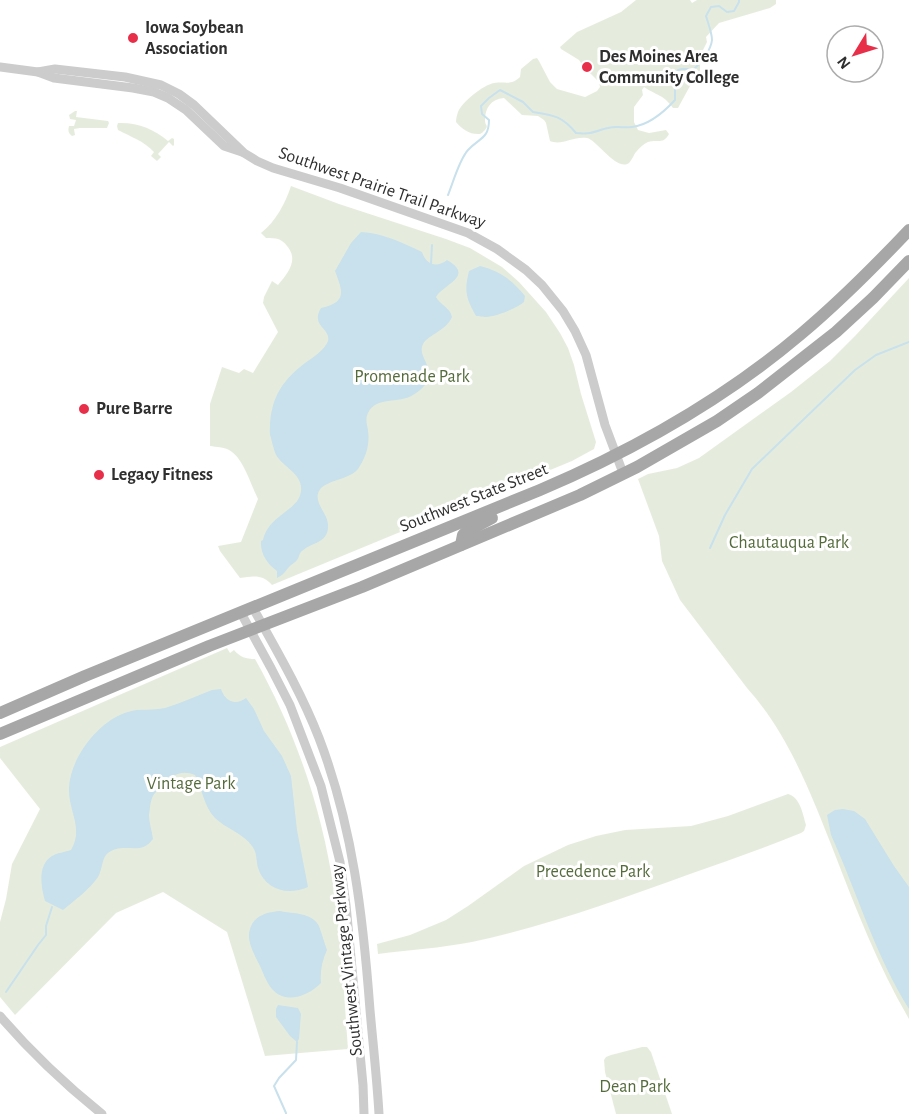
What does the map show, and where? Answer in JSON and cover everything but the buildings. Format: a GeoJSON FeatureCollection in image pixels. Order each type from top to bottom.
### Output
{"type":"FeatureCollection","features":[{"type":"Feature","properties":{"kind":"main road","name":"Southwest State Street"},"geometry":{"type":"LineString","coordinates":[[0,712],[540,490],[616,456],[684,418],[763,363],[838,301],[909,230]]}},
{"type":"Feature","properties":{"kind":"main road","name":"Southwest State Street"},"geometry":{"type":"LineString","coordinates":[[0,734],[209,646],[362,587],[580,495],[623,473],[717,421],[758,393],[836,332],[909,261]]}},
{"type":"Feature","properties":{"kind":"main road"},"geometry":{"type":"LineString","coordinates":[[461,545],[463,536],[469,530],[516,506],[540,490]]}},
{"type":"Feature","properties":{"kind":"main road"},"geometry":{"type":"LineString","coordinates":[[443,530],[457,539],[461,545]]}},
{"type":"Feature","properties":{"kind":"street","name":"Southwest Prairie Trail Parkway"},"geometry":{"type":"LineString","coordinates":[[0,67],[38,72],[54,78],[133,88],[161,95],[186,110],[224,146],[244,153],[273,168],[340,188],[468,232],[497,249],[542,285],[575,331],[586,355],[599,405],[623,473]]}},
{"type":"Feature","properties":{"kind":"street","name":"Southwest Vintage Parkway"},"geometry":{"type":"LineString","coordinates":[[247,610],[262,626],[284,662],[311,718],[332,775],[348,832],[365,937],[379,1114]]}},
{"type":"Feature","properties":{"kind":"street","name":"Southwest Vintage Parkway"},"geometry":{"type":"LineString","coordinates":[[247,610],[250,630],[272,668],[294,715],[319,781],[340,862],[346,905],[364,1114]]}},
{"type":"Feature","properties":{"kind":"street"},"geometry":{"type":"LineString","coordinates":[[0,1016],[59,1077],[102,1114]]}},
{"type":"Feature","properties":{"kind":"green space"},"geometry":{"type":"Polygon","coordinates":[[[636,0],[690,0],[692,3],[697,0],[776,0],[776,4],[770,8],[719,23],[706,37],[707,42],[700,56],[700,74],[690,86],[678,108],[673,108],[663,98],[644,87],[643,95],[634,107],[634,122],[638,130],[649,133],[666,130],[669,134],[662,141],[644,144],[629,163],[624,165],[613,160],[587,138],[550,141],[544,120],[538,116],[522,115],[504,98],[496,100],[488,108],[485,116],[487,127],[480,134],[466,131],[456,122],[460,108],[473,94],[489,84],[517,80],[521,69],[537,58],[550,82],[557,89],[585,97],[597,91],[600,87],[599,82],[579,60],[560,47],[577,32],[621,12],[636,0]]]}},
{"type":"Feature","properties":{"kind":"green space"},"geometry":{"type":"Polygon","coordinates":[[[77,111],[76,117],[108,121],[107,128],[74,129],[75,135],[72,136],[69,126],[74,126],[76,120],[70,119],[69,115],[77,111]]]}},
{"type":"Feature","properties":{"kind":"green space"},"geometry":{"type":"Polygon","coordinates":[[[118,123],[145,127],[168,141],[174,139],[174,145],[169,142],[158,154],[161,157],[157,161],[151,156],[154,152],[150,148],[118,130],[118,123]]]}},
{"type":"Feature","properties":{"kind":"green space","name":"Promenade Park"},"geometry":{"type":"Polygon","coordinates":[[[291,186],[470,248],[502,267],[546,312],[568,348],[596,442],[594,449],[572,461],[272,585],[261,577],[240,578],[218,546],[241,542],[258,499],[242,465],[234,454],[225,448],[210,446],[210,404],[222,367],[239,373],[244,369],[253,373],[278,332],[263,303],[264,297],[272,281],[278,285],[285,276],[291,266],[292,256],[283,241],[266,238],[261,233],[279,212],[291,186]]]}},
{"type":"Feature","properties":{"kind":"green space","name":"Chautauqua Park"},"geometry":{"type":"Polygon","coordinates":[[[909,278],[909,1019],[868,937],[817,809],[787,745],[762,706],[680,600],[662,561],[659,536],[638,479],[648,474],[677,468],[699,458],[791,392],[830,361],[909,278]]]}},
{"type":"Feature","properties":{"kind":"green space","name":"Vintage Park"},"geometry":{"type":"Polygon","coordinates":[[[227,648],[230,653],[234,650],[243,657],[255,659],[283,714],[314,800],[329,860],[337,910],[348,1049],[265,1056],[227,932],[163,892],[116,913],[15,1015],[0,997],[0,922],[12,864],[40,809],[0,758],[0,747],[227,648]]]}},
{"type":"Feature","properties":{"kind":"green space","name":"Precedence Park"},"geometry":{"type":"Polygon","coordinates":[[[788,794],[798,802],[806,825],[804,831],[787,839],[609,903],[500,936],[460,944],[378,954],[377,944],[410,935],[446,920],[524,866],[568,845],[625,830],[691,826],[728,816],[788,794]]]}},
{"type":"Feature","properties":{"kind":"green space","name":"Dean Park"},"geometry":{"type":"Polygon","coordinates":[[[647,1047],[651,1052],[672,1114],[616,1114],[604,1060],[611,1055],[647,1047]]]}},
{"type":"Feature","properties":{"kind":"water"},"geometry":{"type":"Polygon","coordinates":[[[361,232],[385,236],[408,245],[422,252],[426,260],[432,264],[439,264],[447,260],[455,266],[458,275],[455,280],[436,297],[452,317],[446,326],[423,344],[423,355],[429,374],[423,387],[407,398],[382,402],[372,408],[366,422],[367,451],[358,469],[349,476],[326,484],[319,491],[319,504],[328,525],[325,536],[301,552],[296,561],[277,578],[277,571],[267,562],[263,554],[261,541],[271,524],[299,498],[301,485],[296,476],[276,455],[270,436],[273,405],[285,382],[318,354],[328,341],[327,333],[319,323],[318,314],[321,308],[339,299],[341,290],[335,271],[351,243],[361,232]]]}},
{"type":"Feature","properties":{"kind":"water"},"geometry":{"type":"Polygon","coordinates":[[[480,266],[500,273],[515,285],[525,296],[524,302],[495,316],[476,316],[466,289],[469,271],[480,266]]]}},
{"type":"Feature","properties":{"kind":"water"},"geometry":{"type":"Polygon","coordinates":[[[221,689],[225,697],[231,701],[238,702],[246,698],[264,731],[282,756],[291,776],[297,830],[308,887],[285,891],[266,882],[261,876],[256,853],[252,846],[215,818],[208,808],[195,775],[181,773],[173,776],[153,796],[149,821],[153,839],[148,844],[138,848],[111,851],[106,855],[94,882],[63,910],[45,901],[41,877],[44,865],[52,856],[71,850],[75,842],[76,827],[69,788],[75,765],[88,742],[117,716],[137,710],[165,708],[212,690],[221,689]]]}},
{"type":"Feature","properties":{"kind":"water"},"geometry":{"type":"Polygon","coordinates":[[[835,810],[854,811],[865,819],[909,887],[909,1009],[876,945],[831,835],[827,815],[835,810]]]}},
{"type":"Feature","properties":{"kind":"water"},"geometry":{"type":"Polygon","coordinates":[[[280,911],[302,914],[316,921],[327,950],[322,966],[321,983],[310,992],[297,997],[284,997],[272,989],[250,942],[249,933],[255,920],[266,913],[280,911]]]}},
{"type":"Feature","properties":{"kind":"water"},"geometry":{"type":"Polygon","coordinates":[[[278,1005],[298,1008],[301,1014],[297,1042],[276,1017],[278,1005]]]}},
{"type":"Feature","properties":{"kind":"waterway"},"geometry":{"type":"LineString","coordinates":[[448,195],[465,154],[483,138],[489,126],[489,120],[482,114],[481,106],[500,90],[523,102],[533,112],[552,115],[562,120],[576,133],[644,124],[675,100],[675,78],[678,70],[694,69],[708,52],[712,40],[706,16],[711,7],[719,6],[727,12],[734,11],[739,0]]}},
{"type":"Feature","properties":{"kind":"waterway"},"geometry":{"type":"LineString","coordinates":[[431,264],[432,245]]}},
{"type":"Feature","properties":{"kind":"waterway"},"geometry":{"type":"LineString","coordinates":[[710,548],[725,515],[752,469],[855,370],[876,355],[909,342]]}},
{"type":"Feature","properties":{"kind":"waterway"},"geometry":{"type":"LineString","coordinates":[[6,992],[46,935],[46,926],[52,907]]}},
{"type":"Feature","properties":{"kind":"waterway"},"geometry":{"type":"LineString","coordinates":[[286,1114],[274,1086],[296,1060],[297,1042]]}},
{"type":"Feature","properties":{"kind":"place","name":"Iowa Soybean Association"},"geometry":{"type":"Point","coordinates":[133,38]}},
{"type":"Feature","properties":{"kind":"place","name":"Des Moines Area Community College"},"geometry":{"type":"Point","coordinates":[587,67]}},
{"type":"Feature","properties":{"kind":"place","name":"Pure Barre"},"geometry":{"type":"Point","coordinates":[84,409]}},
{"type":"Feature","properties":{"kind":"place","name":"Legacy Fitness"},"geometry":{"type":"Point","coordinates":[99,475]}}]}
